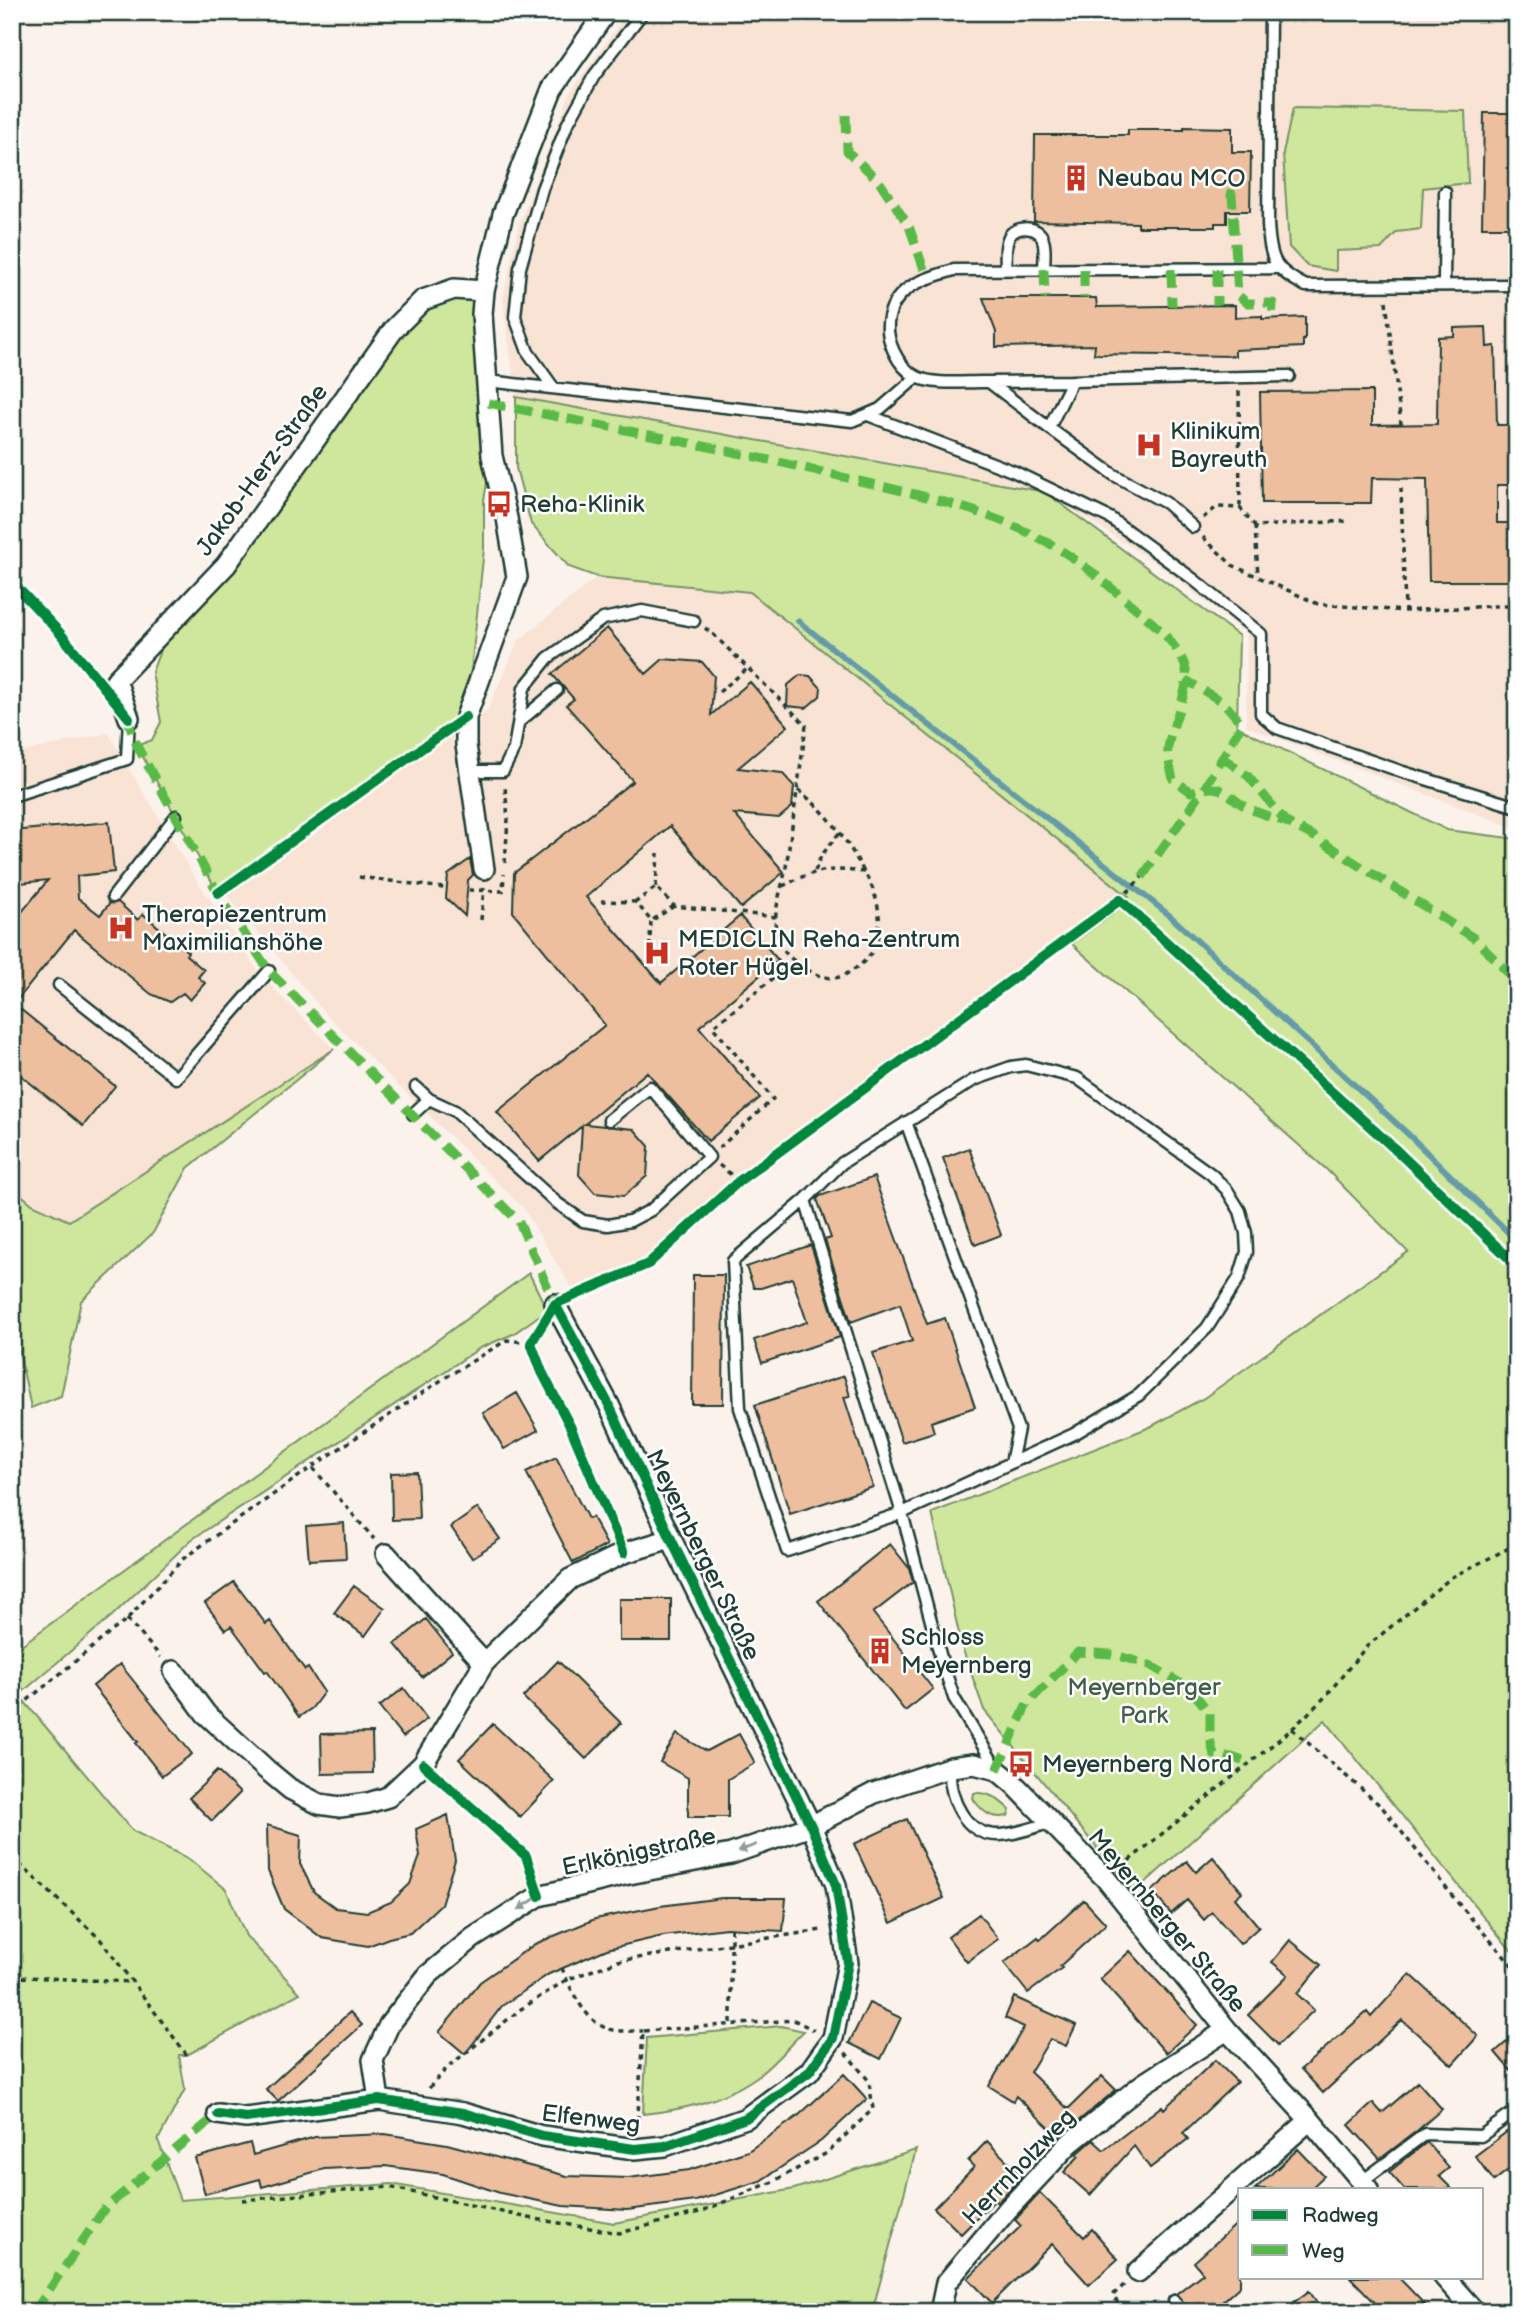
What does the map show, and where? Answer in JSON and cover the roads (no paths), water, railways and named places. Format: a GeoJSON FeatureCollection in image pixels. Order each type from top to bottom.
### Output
{"type":"FeatureCollection","features":[{"type":"Feature","properties":{"kind":"street"},"geometry":{"type":"LineString","coordinates":[[484,869],[469,771],[466,717],[517,577],[507,518],[492,456],[482,314],[484,291],[503,214],[552,89],[606,12]]}},
{"type":"Feature","properties":{"kind":"street","name":"Jakob-Herz-Straße"},"geometry":{"type":"LineString","coordinates":[[129,718],[116,680],[226,565],[394,329],[423,300],[454,289],[484,291]]}},
{"type":"Feature","properties":{"kind":"street","name":"Meyernberger Straße"},"geometry":{"type":"LineString","coordinates":[[555,1304],[609,1405],[811,1826]]}},
{"type":"Feature","properties":{"kind":"street"},"geometry":{"type":"LineString","coordinates":[[174,1671],[206,1714],[290,1789],[319,1804],[340,1807],[368,1803],[388,1797],[423,1764],[484,1663],[570,1579],[624,1553],[671,1539]]}},
{"type":"Feature","properties":{"kind":"street"},"geometry":{"type":"LineString","coordinates":[[386,1554],[484,1663]]}},
{"type":"Feature","properties":{"kind":"street"},"geometry":{"type":"LineString","coordinates":[[811,1826],[874,1793],[950,1767],[974,1764],[997,1770]]}},
{"type":"Feature","properties":{"kind":"street","name":"Meyernberger Straße"},"geometry":{"type":"LineString","coordinates":[[997,1770],[1014,1784],[1106,1879],[1227,2029],[1310,2120],[1364,2185]]}},
{"type":"Feature","properties":{"kind":"street","name":"Elfenweg"},"geometry":{"type":"LineString","coordinates":[[218,2114],[246,2118],[379,2099],[463,2113],[542,2136],[635,2149],[665,2146],[746,2118],[808,2072],[833,2038],[848,1963],[836,1885],[811,1826]]}},
{"type":"Feature","properties":{"kind":"street","name":"Erlkönigstraße"},"geometry":{"type":"LineString","coordinates":[[379,2099],[373,2060],[389,2025],[428,1975],[473,1938],[539,1896],[624,1875],[731,1854],[811,1826]]}},
{"type":"Feature","properties":{"kind":"street","name":"Herrnholzweg"},"geometry":{"type":"LineString","coordinates":[[940,2312],[946,2283],[1008,2209],[1070,2143],[1143,2084],[1227,2029]]}},
{"type":"Feature","properties":{"kind":"street"},"geometry":{"type":"LineString","coordinates":[[1138,2272],[1310,2120]]}},
{"type":"Feature","properties":{"kind":"street"},"geometry":{"type":"LineString","coordinates":[[1445,2278],[1469,2310]]}},
{"type":"Feature","properties":{"kind":"lane"},"geometry":{"type":"LineString","coordinates":[[553,387],[528,352],[515,317],[520,268],[542,190],[567,125],[594,76],[643,12]]}},
{"type":"Feature","properties":{"kind":"lane"},"geometry":{"type":"LineString","coordinates":[[1270,12],[1268,224],[1269,242],[1278,268],[1289,278],[1306,286],[1517,285]]}},
{"type":"Feature","properties":{"kind":"lane"},"geometry":{"type":"LineString","coordinates":[[1444,285],[1445,192]]}},
{"type":"Feature","properties":{"kind":"lane"},"geometry":{"type":"LineString","coordinates":[[1006,269],[1007,243],[1014,232],[1031,229],[1043,239],[1044,269]]}},
{"type":"Feature","properties":{"kind":"lane"},"geometry":{"type":"LineString","coordinates":[[1278,268],[954,270],[907,287],[891,306],[887,325],[890,345],[901,364],[917,377],[944,382],[1239,379],[1289,376]]}},
{"type":"Feature","properties":{"kind":"lane"},"geometry":{"type":"LineString","coordinates":[[487,381],[852,421],[880,409],[917,377]]}},
{"type":"Feature","properties":{"kind":"lane"},"geometry":{"type":"LineString","coordinates":[[1049,428],[1072,381]]}},
{"type":"Feature","properties":{"kind":"lane"},"geometry":{"type":"LineString","coordinates":[[989,382],[1114,475],[1166,503],[1193,527]]}},
{"type":"Feature","properties":{"kind":"lane"},"geometry":{"type":"LineString","coordinates":[[868,415],[1015,472],[1110,518],[1193,579],[1261,634],[1261,714],[1277,728],[1403,772],[1517,807]]}},
{"type":"Feature","properties":{"kind":"lane"},"geometry":{"type":"LineString","coordinates":[[469,771],[503,771],[514,749],[524,688],[548,658],[603,619],[642,611],[694,621]]}},
{"type":"Feature","properties":{"kind":"lane"},"geometry":{"type":"LineString","coordinates":[[520,720],[557,690]]}},
{"type":"Feature","properties":{"kind":"lane"},"geometry":{"type":"LineString","coordinates":[[12,796],[127,759],[129,718]]}},
{"type":"Feature","properties":{"kind":"lane"},"geometry":{"type":"LineString","coordinates":[[113,897],[176,816]]}},
{"type":"Feature","properties":{"kind":"lane"},"geometry":{"type":"LineString","coordinates":[[59,985],[176,1078],[269,971]]}},
{"type":"Feature","properties":{"kind":"lane"},"geometry":{"type":"LineString","coordinates":[[1026,1065],[1077,1078],[1211,1174],[1227,1191],[1240,1211],[1246,1233],[1247,1252],[1239,1278],[1207,1328],[1139,1395],[1074,1434],[902,1513],[787,1552],[740,1408],[733,1261],[805,1200],[842,1163],[906,1122],[974,1080],[1010,1067],[1026,1065]]}},
{"type":"Feature","properties":{"kind":"lane"},"geometry":{"type":"LineString","coordinates":[[416,1087],[429,1098],[455,1111],[557,1203],[583,1221],[608,1225],[630,1221],[651,1210],[709,1157],[650,1087],[609,1120]]}},
{"type":"Feature","properties":{"kind":"lane"},"geometry":{"type":"LineString","coordinates":[[413,1114],[429,1098]]}},
{"type":"Feature","properties":{"kind":"lane"},"geometry":{"type":"LineString","coordinates":[[906,1122],[1018,1429],[1012,1463]]}},
{"type":"Feature","properties":{"kind":"lane"},"geometry":{"type":"LineString","coordinates":[[805,1200],[902,1513],[954,1698],[997,1770]]}},
{"type":"Feature","properties":{"kind":"lane"},"geometry":{"type":"LineString","coordinates":[[950,1767],[949,1784],[962,1816],[973,1827],[986,1834],[1001,1835],[1050,1823]]}},
{"type":"Feature","properties":{"kind":"lane"},"geometry":{"type":"LineString","coordinates":[[1364,2185],[1425,2134],[1481,2136],[1517,2110]]}},
{"type":"Feature","properties":{"kind":"lane"},"geometry":{"type":"LineString","coordinates":[[1174,2301],[1182,2312]]}},
{"type":"Feature","properties":{"kind":"waterway"},"geometry":{"type":"LineString","coordinates":[[798,621],[1169,915],[1408,1134],[1517,1241]]}},
{"type":"Feature","properties":{"kind":"place","name":"Neubau MCO"},"geometry":{"type":"Point","coordinates":[1076,178]}},
{"type":"Feature","properties":{"kind":"place","name":"Klinikum Bayreuth"},"geometry":{"type":"Point","coordinates":[1149,445]}},
{"type":"Feature","properties":{"kind":"place","name":"Reha-Klinik"},"geometry":{"type":"Point","coordinates":[499,504]}},
{"type":"Feature","properties":{"kind":"place","name":"Therapiezentrum Maximilianshöhe"},"geometry":{"type":"Point","coordinates":[121,928]}},
{"type":"Feature","properties":{"kind":"place","name":"MEDICLIN Reha-Zentrum Roter Hügel"},"geometry":{"type":"Point","coordinates":[657,953]}},
{"type":"Feature","properties":{"kind":"place","name":"Schloss Meyernberg"},"geometry":{"type":"Point","coordinates":[880,1651]}},
{"type":"Feature","properties":{"kind":"place","name":"Meyernberg Nord"},"geometry":{"type":"Point","coordinates":[1021,1764]}},
{"type":"Feature","properties":{"kind":"park label","name":"Meyernberger Park"},"geometry":{"type":"Point","coordinates":[1144,1701]}}]}
